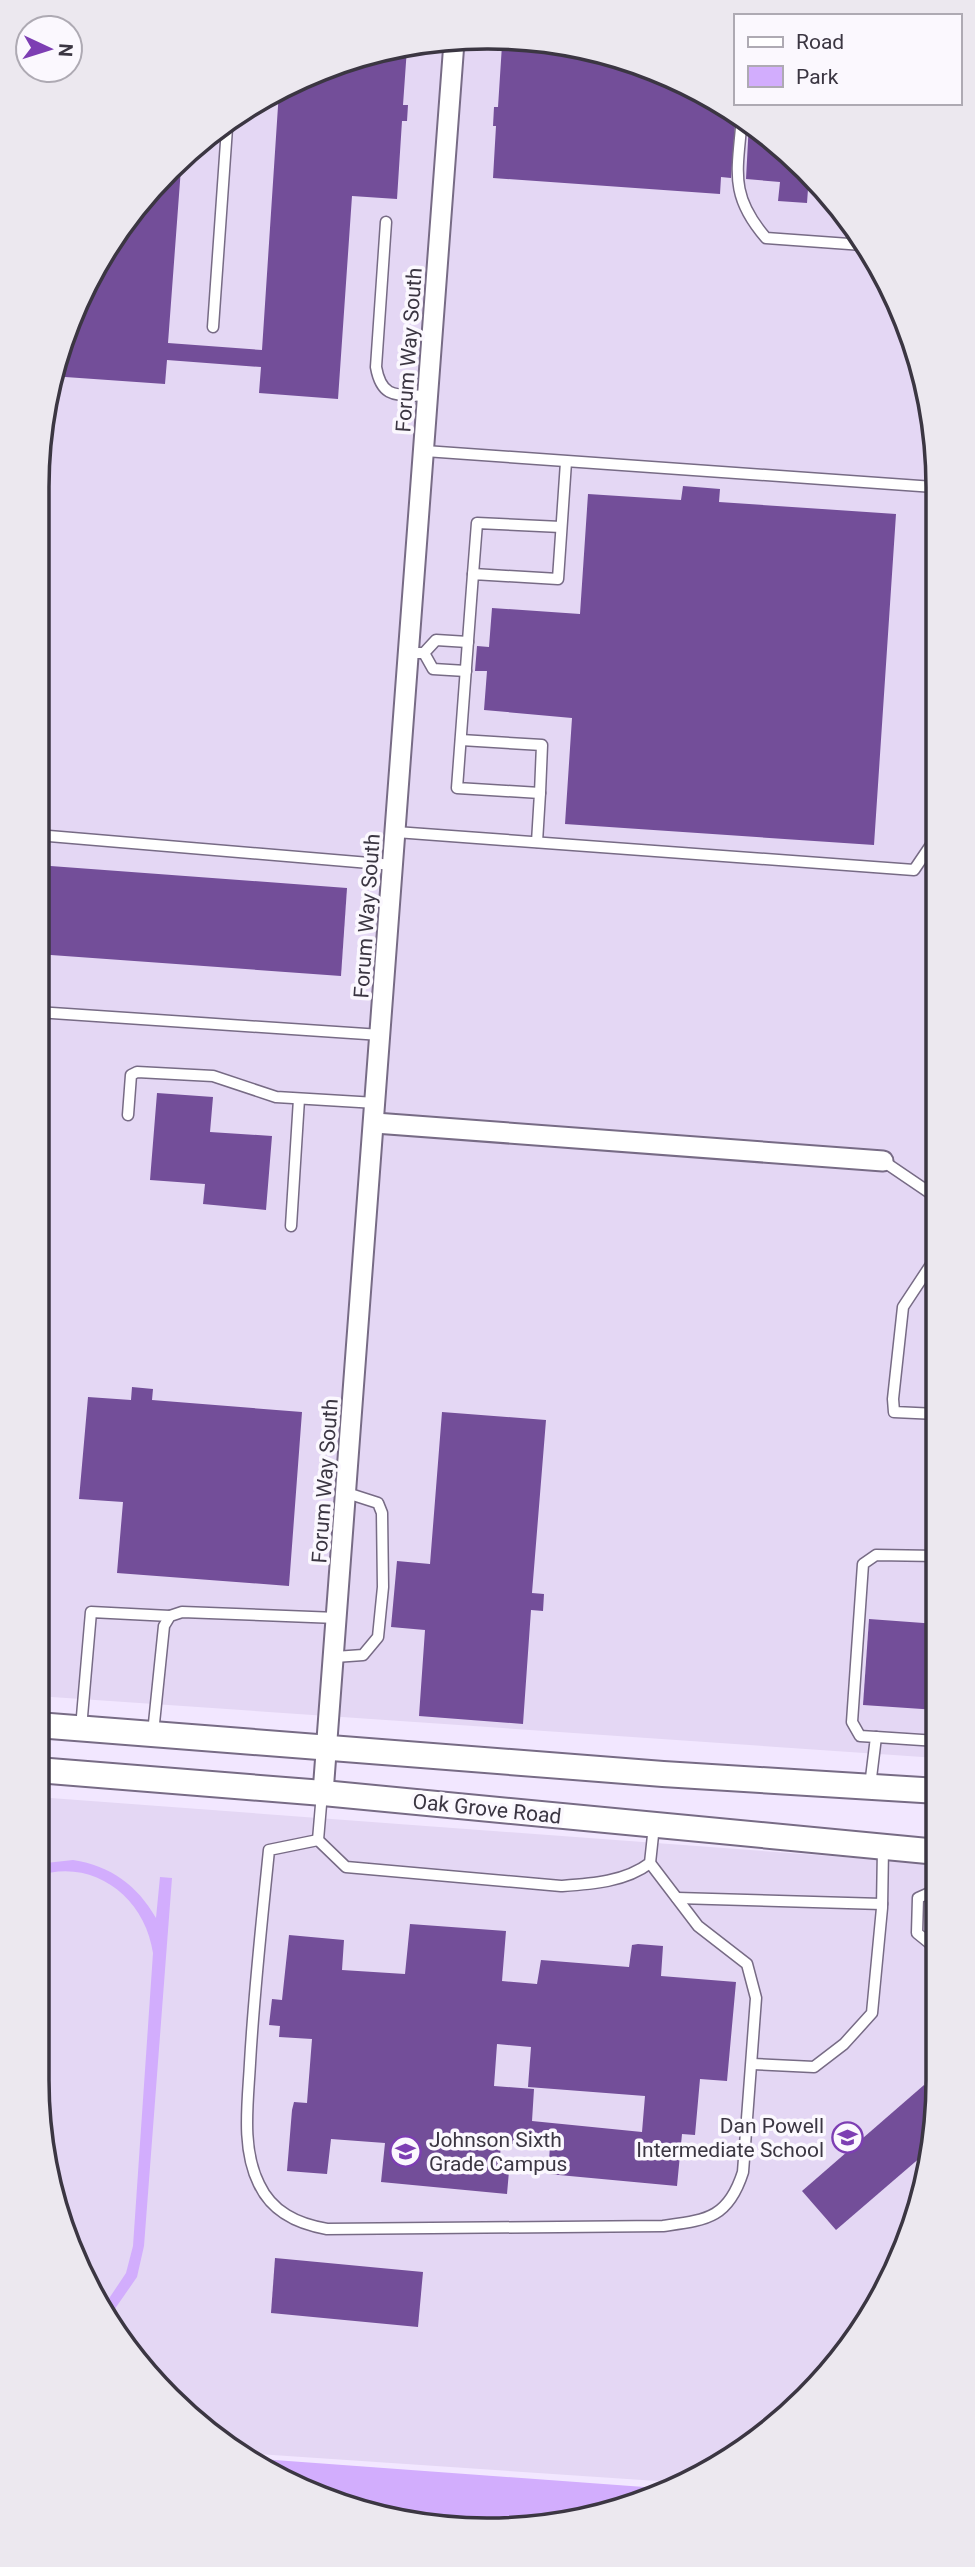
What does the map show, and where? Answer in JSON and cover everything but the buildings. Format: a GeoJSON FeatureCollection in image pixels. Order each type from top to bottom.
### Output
{"type":"FeatureCollection","features":[{"type":"Feature","properties":{"kind":"street","name":"Forum Way South"},"geometry":{"type":"LineString","coordinates":[[323,1793],[396,832],[417,653],[425,452],[453,51]]}},
{"type":"Feature","properties":{"kind":"street"},"geometry":{"type":"LineString","coordinates":[[375,1123],[883,1161]]}},
{"type":"Feature","properties":{"kind":"street"},"geometry":{"type":"LineString","coordinates":[[49,1726],[663,1774],[926,1790]]}},
{"type":"Feature","properties":{"kind":"street","name":"Oak Grove Road"},"geometry":{"type":"LineString","coordinates":[[49,1771],[323,1793],[926,1852]]}},
{"type":"Feature","properties":{"kind":"lane"},"geometry":{"type":"LineString","coordinates":[[741,130],[736,186],[748,217],[766,238],[851,243]]}},
{"type":"Feature","properties":{"kind":"lane"},"geometry":{"type":"LineString","coordinates":[[213,327],[226,136]]}},
{"type":"Feature","properties":{"kind":"lane"},"geometry":{"type":"LineString","coordinates":[[386,222],[376,367],[378,382],[383,390],[391,394],[429,396]]}},
{"type":"Feature","properties":{"kind":"lane"},"geometry":{"type":"LineString","coordinates":[[425,452],[926,486]]}},
{"type":"Feature","properties":{"kind":"lane"},"geometry":{"type":"LineString","coordinates":[[472,574],[558,579],[566,461]]}},
{"type":"Feature","properties":{"kind":"lane"},"geometry":{"type":"LineString","coordinates":[[540,793],[457,788],[472,574],[477,523],[561,527]]}},
{"type":"Feature","properties":{"kind":"lane"},"geometry":{"type":"LineString","coordinates":[[466,671],[433,669],[417,653],[436,640],[468,642]]}},
{"type":"Feature","properties":{"kind":"lane"},"geometry":{"type":"LineString","coordinates":[[461,740],[542,745],[537,842]]}},
{"type":"Feature","properties":{"kind":"lane"},"geometry":{"type":"LineString","coordinates":[[396,832],[914,870],[926,852]]}},
{"type":"Feature","properties":{"kind":"lane"},"geometry":{"type":"LineString","coordinates":[[49,836],[394,865]]}},
{"type":"Feature","properties":{"kind":"lane"},"geometry":{"type":"LineString","coordinates":[[49,1013],[381,1035]]}},
{"type":"Feature","properties":{"kind":"lane"},"geometry":{"type":"LineString","coordinates":[[128,1115],[133,1073],[213,1076],[276,1097],[376,1103]]}},
{"type":"Feature","properties":{"kind":"lane"},"geometry":{"type":"LineString","coordinates":[[291,1226],[299,1099]]}},
{"type":"Feature","properties":{"kind":"lane"},"geometry":{"type":"LineString","coordinates":[[883,1161],[926,1190]]}},
{"type":"Feature","properties":{"kind":"lane"},"geometry":{"type":"LineString","coordinates":[[926,1272],[902,1307],[893,1399],[894,1412],[926,1413]]}},
{"type":"Feature","properties":{"kind":"lane"},"geometry":{"type":"LineString","coordinates":[[335,1657],[363,1655],[378,1637],[383,1587],[382,1513],[378,1503],[347,1493]]}},
{"type":"Feature","properties":{"kind":"lane"},"geometry":{"type":"LineString","coordinates":[[926,1556],[876,1555],[863,1564],[852,1722],[860,1736],[926,1740]]}},
{"type":"Feature","properties":{"kind":"lane"},"geometry":{"type":"LineString","coordinates":[[81,1728],[91,1612],[170,1616],[182,1612],[338,1618]]}},
{"type":"Feature","properties":{"kind":"lane"},"geometry":{"type":"LineString","coordinates":[[153,1733],[164,1626],[170,1616]]}},
{"type":"Feature","properties":{"kind":"lane"},"geometry":{"type":"LineString","coordinates":[[870,1786],[876,1737]]}},
{"type":"Feature","properties":{"kind":"lane"},"geometry":{"type":"LineString","coordinates":[[318,1840],[323,1793]]}},
{"type":"Feature","properties":{"kind":"lane"},"geometry":{"type":"LineString","coordinates":[[318,1840],[269,1850],[253,2011],[247,2127],[250,2158],[259,2185],[274,2206],[289,2218],[305,2225],[327,2229],[663,2225],[709,2219],[725,2207],[737,2189],[743,2172],[756,1998],[747,1964],[698,1926],[650,1863],[654,1826]]}},
{"type":"Feature","properties":{"kind":"lane"},"geometry":{"type":"LineString","coordinates":[[318,1840],[346,1867],[561,1886],[597,1884],[641,1870],[650,1863]]}},
{"type":"Feature","properties":{"kind":"lane"},"geometry":{"type":"LineString","coordinates":[[752,2064],[814,2067],[844,2044],[872,2013],[882,1904],[883,1848]]}},
{"type":"Feature","properties":{"kind":"lane"},"geometry":{"type":"LineString","coordinates":[[926,1894],[918,1898],[917,1933],[926,1940]]}},
{"type":"Feature","properties":{"kind":"lane"},"geometry":{"type":"LineString","coordinates":[[677,1898],[882,1904]]}},
{"type":"Feature","properties":{"kind":"shaded area"},"geometry":{"type":"Polygon","coordinates":[[[516,50],[573,57],[601,64],[655,82],[681,94],[731,123],[754,140],[798,177],[817,198],[867,268],[903,347],[918,402],[926,488],[926,1757],[49,1697],[49,488],[57,402],[72,347],[94,294],[123,244],[158,198],[198,158],[244,123],[294,94],[347,72],[402,57],[430,53],[516,50]]]}},
{"type":"Feature","properties":{"kind":"shaded area","name":"Johnson Sixth Grade Campus"},"geometry":{"type":"Polygon","coordinates":[[[49,1798],[926,1863],[925,2108],[918,2165],[893,2247],[852,2323],[798,2390],[731,2444],[663,2481],[260,2454],[198,2409],[158,2369],[123,2323],[94,2273],[72,2220],[57,2165],[49,2080],[49,1798]]]}},
{"type":"Feature","properties":{"kind":"green space"},"geometry":{"type":"Polygon","coordinates":[[[73,1860],[111,1872],[140,1896],[156,1918],[160,1877],[172,1878],[144,2246],[137,2277],[114,2309],[108,2300],[126,2273],[133,2246],[153,1953],[148,1933],[128,1899],[113,1886],[96,1877],[78,1872],[49,1874],[49,1863],[73,1860]]]}},
{"type":"Feature","properties":{"kind":"green space"},"geometry":{"type":"Polygon","coordinates":[[[269,2460],[649,2487],[573,2510],[516,2517],[459,2517],[402,2510],[347,2495],[269,2460]]]}},
{"type":"Feature","properties":{"kind":"place","name":"Dan Powell Intermediate School"},"geometry":{"type":"Point","coordinates":[847,2138]}},
{"type":"Feature","properties":{"kind":"place","name":"Johnson Sixth Grade Campus"},"geometry":{"type":"Point","coordinates":[406,2152]}}]}
